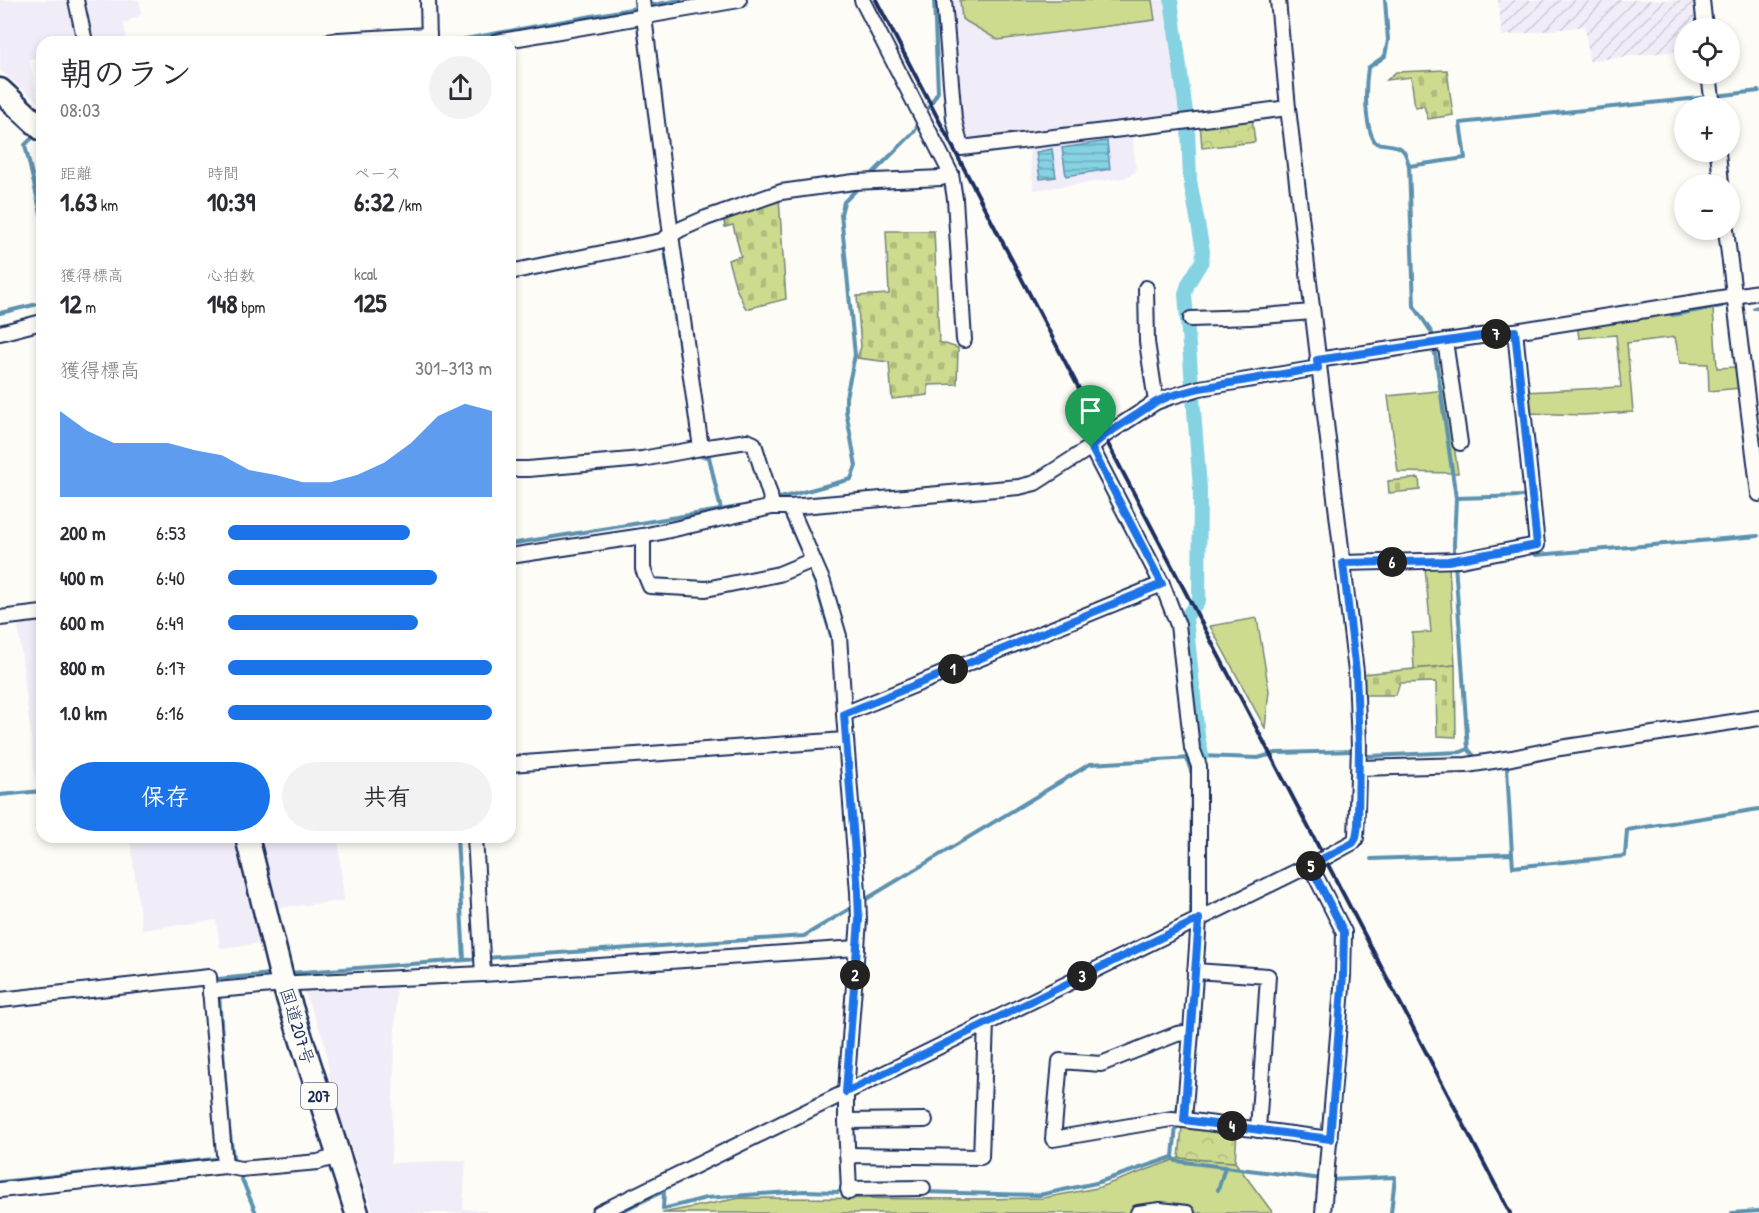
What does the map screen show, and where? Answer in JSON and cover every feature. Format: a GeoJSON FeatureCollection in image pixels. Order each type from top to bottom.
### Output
{"type":"FeatureCollection","features":[{"type":"Feature","properties":{"kind":"highway"},"geometry":{"type":"LineString","coordinates":[[2,94],[36,123]]}},
{"type":"Feature","properties":{"kind":"highway","name":"国道207号"},"geometry":{"type":"LineString","coordinates":[[248,843],[281,977],[357,1213]]}},
{"type":"Feature","properties":{"kind":"street"},"geometry":{"type":"LineString","coordinates":[[76,0],[84,36]]}},
{"type":"Feature","properties":{"kind":"street"},"geometry":{"type":"LineString","coordinates":[[428,0],[429,36]]}},
{"type":"Feature","properties":{"kind":"street"},"geometry":{"type":"LineString","coordinates":[[516,38],[646,10],[739,0]]}},
{"type":"Feature","properties":{"kind":"street"},"geometry":{"type":"LineString","coordinates":[[862,0],[951,174],[955,199],[964,340]]}},
{"type":"Feature","properties":{"kind":"street"},"geometry":{"type":"LineString","coordinates":[[944,0],[954,119],[961,148],[1288,108]]}},
{"type":"Feature","properties":{"kind":"street"},"geometry":{"type":"LineString","coordinates":[[599,1213],[1310,865],[1353,843],[1356,838],[1359,757],[1356,672],[1288,108],[1278,0]]}},
{"type":"Feature","properties":{"kind":"street"},"geometry":{"type":"LineString","coordinates":[[1702,0],[1704,18]]}},
{"type":"Feature","properties":{"kind":"street"},"geometry":{"type":"LineString","coordinates":[[646,10],[668,234],[697,448]]}},
{"type":"Feature","properties":{"kind":"street"},"geometry":{"type":"LineString","coordinates":[[516,271],[668,234],[781,192],[854,182],[941,178],[951,174]]}},
{"type":"Feature","properties":{"kind":"street"},"geometry":{"type":"LineString","coordinates":[[1727,240],[1759,494]]}},
{"type":"Feature","properties":{"kind":"street"},"geometry":{"type":"LineString","coordinates":[[1146,288],[1147,342],[1156,402]]}},
{"type":"Feature","properties":{"kind":"street"},"geometry":{"type":"LineString","coordinates":[[516,555],[643,536],[778,504],[1019,487],[1035,483],[1156,402],[1194,389],[1445,340],[1759,292]]}},
{"type":"Feature","properties":{"kind":"street"},"geometry":{"type":"LineString","coordinates":[[1191,319],[1312,312]]}},
{"type":"Feature","properties":{"kind":"street"},"geometry":{"type":"LineString","coordinates":[[0,333],[36,324]]}},
{"type":"Feature","properties":{"kind":"street"},"geometry":{"type":"LineString","coordinates":[[1343,563],[1455,560],[1537,545],[1515,331]]}},
{"type":"Feature","properties":{"kind":"street"},"geometry":{"type":"LineString","coordinates":[[1445,340],[1460,443]]}},
{"type":"Feature","properties":{"kind":"street"},"geometry":{"type":"LineString","coordinates":[[516,469],[642,459],[747,441],[754,444],[778,504],[808,562],[823,582],[839,636],[843,706]]}},
{"type":"Feature","properties":{"kind":"street"},"geometry":{"type":"LineString","coordinates":[[1091,447],[1162,584],[1179,625],[1192,748],[1199,766],[1193,922],[1195,971],[1185,1033],[1178,1120]]}},
{"type":"Feature","properties":{"kind":"street"},"geometry":{"type":"LineString","coordinates":[[643,536],[643,569],[650,586],[706,588],[779,574],[808,562]]}},
{"type":"Feature","properties":{"kind":"street"},"geometry":{"type":"LineString","coordinates":[[923,1188],[849,1190],[846,1092],[859,920],[844,714],[1162,584]]}},
{"type":"Feature","properties":{"kind":"street"},"geometry":{"type":"LineString","coordinates":[[0,618],[36,614]]}},
{"type":"Feature","properties":{"kind":"street"},"geometry":{"type":"LineString","coordinates":[[1359,757],[1467,765],[1560,748],[1759,718]]}},
{"type":"Feature","properties":{"kind":"street"},"geometry":{"type":"LineString","coordinates":[[516,764],[845,740]]}},
{"type":"Feature","properties":{"kind":"street"},"geometry":{"type":"LineString","coordinates":[[475,843],[484,971]]}},
{"type":"Feature","properties":{"kind":"street"},"geometry":{"type":"LineString","coordinates":[[1310,865],[1344,932],[1343,976],[1323,1213]]}},
{"type":"Feature","properties":{"kind":"street"},"geometry":{"type":"LineString","coordinates":[[216,991],[281,977],[296,983],[857,948]]}},
{"type":"Feature","properties":{"kind":"street"},"geometry":{"type":"LineString","coordinates":[[1195,971],[1268,976],[1258,1130]]}},
{"type":"Feature","properties":{"kind":"street"},"geometry":{"type":"LineString","coordinates":[[0,1000],[209,977],[216,991],[233,1168]]}},
{"type":"Feature","properties":{"kind":"street"},"geometry":{"type":"LineString","coordinates":[[847,1155],[981,1157],[986,1023]]}},
{"type":"Feature","properties":{"kind":"street"},"geometry":{"type":"LineString","coordinates":[[1185,1033],[1101,1064],[1060,1061],[1053,1139],[1178,1120],[1330,1139]]}},
{"type":"Feature","properties":{"kind":"street"},"geometry":{"type":"LineString","coordinates":[[846,1121],[925,1120]]}},
{"type":"Feature","properties":{"kind":"street"},"geometry":{"type":"LineString","coordinates":[[0,1190],[318,1162],[338,1156]]}},
{"type":"Feature","properties":{"kind":"street"},"geometry":{"type":"LineString","coordinates":[[1138,1213],[1160,1210],[1187,1213]]}},
{"type":"Feature","properties":{"kind":"shaded area"},"geometry":{"type":"Polygon","coordinates":[[[0,0],[69,0],[77,35],[36,36],[36,58],[29,60],[36,100],[0,70],[0,0]]]}},
{"type":"Feature","properties":{"kind":"shaded area"},"geometry":{"type":"Polygon","coordinates":[[[80,0],[139,0],[142,14],[124,23],[126,36],[88,36],[80,0]]]}},
{"type":"Feature","properties":{"kind":"shaded area"},"geometry":{"type":"Polygon","coordinates":[[[950,0],[1169,0],[1184,119],[1132,126],[1136,171],[1125,178],[1034,190],[1027,137],[965,144],[959,119],[950,0]]]}},
{"type":"Feature","properties":{"kind":"shaded area"},"geometry":{"type":"Polygon","coordinates":[[[1498,0],[1696,0],[1698,18],[1674,18],[1674,51],[1589,61],[1585,26],[1502,36],[1498,0]]]}},
{"type":"Feature","properties":{"kind":"shaded area"},"geometry":{"type":"Polygon","coordinates":[[[36,622],[36,782],[18,624],[36,622]]]}},
{"type":"Feature","properties":{"kind":"shaded area"},"geometry":{"type":"Polygon","coordinates":[[[131,843],[339,843],[344,901],[255,910],[263,943],[220,948],[216,920],[142,930],[131,843]]]}},
{"type":"Feature","properties":{"kind":"shaded area"},"geometry":{"type":"Polygon","coordinates":[[[397,971],[391,1163],[466,1160],[463,1209],[486,1211],[487,1213],[374,1213],[332,1093],[324,1040],[298,977],[397,971]]]}},
{"type":"Feature","properties":{"kind":"green space"},"geometry":{"type":"Polygon","coordinates":[[[960,0],[1152,0],[1155,20],[998,40],[962,19],[960,0]]]}},
{"type":"Feature","properties":{"kind":"green space"},"geometry":{"type":"Polygon","coordinates":[[[1447,70],[1453,115],[1428,119],[1424,106],[1415,107],[1411,77],[1387,80],[1396,72],[1447,70]]]}},
{"type":"Feature","properties":{"kind":"green space"},"geometry":{"type":"Polygon","coordinates":[[[1252,118],[1255,142],[1202,148],[1200,123],[1252,118]]]}},
{"type":"Feature","properties":{"kind":"green space"},"geometry":{"type":"Polygon","coordinates":[[[779,198],[786,299],[746,309],[736,288],[728,260],[741,256],[733,225],[725,227],[723,217],[779,198]]]}},
{"type":"Feature","properties":{"kind":"green space"},"geometry":{"type":"Polygon","coordinates":[[[886,231],[934,231],[939,342],[958,348],[957,384],[928,385],[928,395],[892,399],[889,362],[857,358],[861,347],[857,296],[889,294],[886,231]]]}},
{"type":"Feature","properties":{"kind":"green space"},"geometry":{"type":"Polygon","coordinates":[[[1712,294],[1717,368],[1737,367],[1740,388],[1709,391],[1708,364],[1680,363],[1675,337],[1627,343],[1633,412],[1583,415],[1529,413],[1525,392],[1621,387],[1616,335],[1579,338],[1576,317],[1712,294]]]}},
{"type":"Feature","properties":{"kind":"green space"},"geometry":{"type":"Polygon","coordinates":[[[1446,390],[1458,473],[1398,472],[1388,396],[1446,390]]]}},
{"type":"Feature","properties":{"kind":"green space"},"geometry":{"type":"Polygon","coordinates":[[[1419,478],[1420,490],[1389,493],[1388,481],[1419,478]]]}},
{"type":"Feature","properties":{"kind":"green space"},"geometry":{"type":"Polygon","coordinates":[[[1425,567],[1449,567],[1455,665],[1414,669],[1412,633],[1431,632],[1425,567]]]}},
{"type":"Feature","properties":{"kind":"green space"},"geometry":{"type":"Polygon","coordinates":[[[1257,618],[1269,691],[1265,728],[1210,626],[1257,618]]]}},
{"type":"Feature","properties":{"kind":"green space"},"geometry":{"type":"Polygon","coordinates":[[[1455,665],[1456,737],[1437,736],[1436,682],[1400,683],[1396,695],[1363,695],[1362,674],[1455,665]]]}},
{"type":"Feature","properties":{"kind":"green space"},"geometry":{"type":"Polygon","coordinates":[[[1182,1127],[1237,1132],[1235,1162],[1179,1158],[1182,1127]]]}},
{"type":"Feature","properties":{"kind":"green space"},"geometry":{"type":"Polygon","coordinates":[[[1179,1158],[1235,1162],[1273,1213],[662,1213],[740,1198],[1043,1198],[1097,1188],[1179,1158]]]}},
{"type":"Feature","properties":{"kind":"water"},"geometry":{"type":"Polygon","coordinates":[[[1107,141],[1110,169],[1066,176],[1062,148],[1107,141]]]}},
{"type":"Feature","properties":{"kind":"water"},"geometry":{"type":"Polygon","coordinates":[[[1052,149],[1056,177],[1040,179],[1036,152],[1052,149]]]}},
{"type":"Feature","properties":{"kind":"waterway"},"geometry":{"type":"LineString","coordinates":[[482,36],[680,0]]}},
{"type":"Feature","properties":{"kind":"waterway"},"geometry":{"type":"LineString","coordinates":[[924,115],[938,92],[934,0]]}},
{"type":"Feature","properties":{"kind":"waterway"},"geometry":{"type":"LineString","coordinates":[[1171,0],[1188,127],[1190,180],[1203,251],[1202,261],[1188,284],[1185,294],[1200,488],[1199,600],[1186,617],[1202,755]]}},
{"type":"Feature","properties":{"kind":"waterway"},"geometry":{"type":"LineString","coordinates":[[1385,0],[1388,40],[1385,56],[1368,68],[1367,118],[1376,143],[1398,147],[1402,149],[1407,158],[1414,306],[1432,333],[1433,339]]}},
{"type":"Feature","properties":{"kind":"waterway"},"geometry":{"type":"LineString","coordinates":[[1715,96],[1759,91]]}},
{"type":"Feature","properties":{"kind":"waterway"},"geometry":{"type":"LineString","coordinates":[[1409,166],[1465,158],[1460,123],[1674,101]]}},
{"type":"Feature","properties":{"kind":"waterway"},"geometry":{"type":"LineString","coordinates":[[868,178],[914,132],[920,122]]}},
{"type":"Feature","properties":{"kind":"waterway"},"geometry":{"type":"LineString","coordinates":[[36,134],[25,145],[36,192]]}},
{"type":"Feature","properties":{"kind":"waterway"},"geometry":{"type":"LineString","coordinates":[[773,500],[851,479],[856,466],[846,411],[846,397],[855,355],[841,214],[844,202],[861,185]]}},
{"type":"Feature","properties":{"kind":"waterway"},"geometry":{"type":"LineString","coordinates":[[664,244],[683,370]]}},
{"type":"Feature","properties":{"kind":"waterway"},"geometry":{"type":"LineString","coordinates":[[0,313],[36,304]]}},
{"type":"Feature","properties":{"kind":"waterway"},"geometry":{"type":"LineString","coordinates":[[1672,315],[1722,306]]}},
{"type":"Feature","properties":{"kind":"waterway"},"geometry":{"type":"LineString","coordinates":[[1754,308],[1759,307]]}},
{"type":"Feature","properties":{"kind":"waterway"},"geometry":{"type":"LineString","coordinates":[[1434,346],[1456,498],[1454,556]]}},
{"type":"Feature","properties":{"kind":"waterway"},"geometry":{"type":"LineString","coordinates":[[697,451],[699,456],[709,457],[721,510]]}},
{"type":"Feature","properties":{"kind":"waterway"},"geometry":{"type":"LineString","coordinates":[[1456,498],[1525,496],[1527,511]]}},
{"type":"Feature","properties":{"kind":"waterway"},"geometry":{"type":"LineString","coordinates":[[516,543],[751,505]]}},
{"type":"Feature","properties":{"kind":"waterway"},"geometry":{"type":"LineString","coordinates":[[784,511],[805,559]]}},
{"type":"Feature","properties":{"kind":"waterway"},"geometry":{"type":"LineString","coordinates":[[1533,549],[1536,555],[1758,536]]}},
{"type":"Feature","properties":{"kind":"waterway"},"geometry":{"type":"LineString","coordinates":[[1362,754],[1369,756],[1461,752],[1468,749],[1455,563]]}},
{"type":"Feature","properties":{"kind":"waterway"},"geometry":{"type":"LineString","coordinates":[[808,566],[815,582],[833,647]]}},
{"type":"Feature","properties":{"kind":"waterway"},"geometry":{"type":"LineString","coordinates":[[1042,626],[1152,580]]}},
{"type":"Feature","properties":{"kind":"waterway"},"geometry":{"type":"LineString","coordinates":[[1468,749],[1475,757],[1478,757]]}},
{"type":"Feature","properties":{"kind":"waterway"},"geometry":{"type":"LineString","coordinates":[[1199,756],[1258,758],[1276,753],[1355,751]]}},
{"type":"Feature","properties":{"kind":"waterway"},"geometry":{"type":"LineString","coordinates":[[863,901],[1090,764],[1192,758]]}},
{"type":"Feature","properties":{"kind":"waterway"},"geometry":{"type":"LineString","coordinates":[[1187,759],[1192,774],[1191,919]]}},
{"type":"Feature","properties":{"kind":"waterway"},"geometry":{"type":"LineString","coordinates":[[1507,768],[1512,854]]}},
{"type":"Feature","properties":{"kind":"waterway"},"geometry":{"type":"LineString","coordinates":[[0,795],[36,792]]}},
{"type":"Feature","properties":{"kind":"waterway"},"geometry":{"type":"LineString","coordinates":[[1371,859],[1512,854],[1513,867],[1625,856],[1627,830],[1759,809]]}},
{"type":"Feature","properties":{"kind":"waterway"},"geometry":{"type":"LineString","coordinates":[[457,843],[464,960]]}},
{"type":"Feature","properties":{"kind":"waterway"},"geometry":{"type":"LineString","coordinates":[[486,958],[804,936],[856,905]]}},
{"type":"Feature","properties":{"kind":"waterway"},"geometry":{"type":"LineString","coordinates":[[289,973],[479,959]]}},
{"type":"Feature","properties":{"kind":"waterway"},"geometry":{"type":"LineString","coordinates":[[219,986],[218,979],[272,974]]}},
{"type":"Feature","properties":{"kind":"waterway"},"geometry":{"type":"LineString","coordinates":[[219,994],[228,1120],[236,1165]]}},
{"type":"Feature","properties":{"kind":"waterway"},"geometry":{"type":"LineString","coordinates":[[1179,1094],[1173,1157],[1176,1161],[1322,1179]]}},
{"type":"Feature","properties":{"kind":"waterway"},"geometry":{"type":"LineString","coordinates":[[923,1192],[1039,1195],[1096,1183],[1173,1157]]}},
{"type":"Feature","properties":{"kind":"waterway"},"geometry":{"type":"LineString","coordinates":[[0,1182],[214,1159]]}},
{"type":"Feature","properties":{"kind":"waterway"},"geometry":{"type":"LineString","coordinates":[[1218,1190],[1225,1167]]}},
{"type":"Feature","properties":{"kind":"waterway"},"geometry":{"type":"LineString","coordinates":[[239,1172],[256,1213]]}},
{"type":"Feature","properties":{"kind":"waterway"},"geometry":{"type":"LineString","coordinates":[[1329,1180],[1395,1177],[1391,1213]]}},
{"type":"Feature","properties":{"kind":"waterway"},"geometry":{"type":"LineString","coordinates":[[618,1213],[664,1191],[663,1209],[706,1198],[804,1191],[838,1192]]}},
{"type":"Feature","properties":{"kind":"waterway"},"geometry":{"type":"LineString","coordinates":[[1732,1213],[1759,1211]]}},
{"type":"Feature","properties":{"kind":"railway"},"geometry":{"type":"LineString","coordinates":[[876,0],[1510,1213]]}},
{"type":"Feature","properties":{"kind":"route"},"geometry":{"type":"LineString","coordinates":[[1515,331],[1537,545],[1461,560],[1343,563],[1356,672],[1359,746],[1358,825],[1353,843],[1310,865],[1344,932],[1343,976],[1330,1139],[1184,1120],[1199,919],[846,1092],[859,920],[844,714],[1162,584],[1091,447],[1156,402],[1187,391],[1318,368],[1317,360],[1515,331]]}}]}
